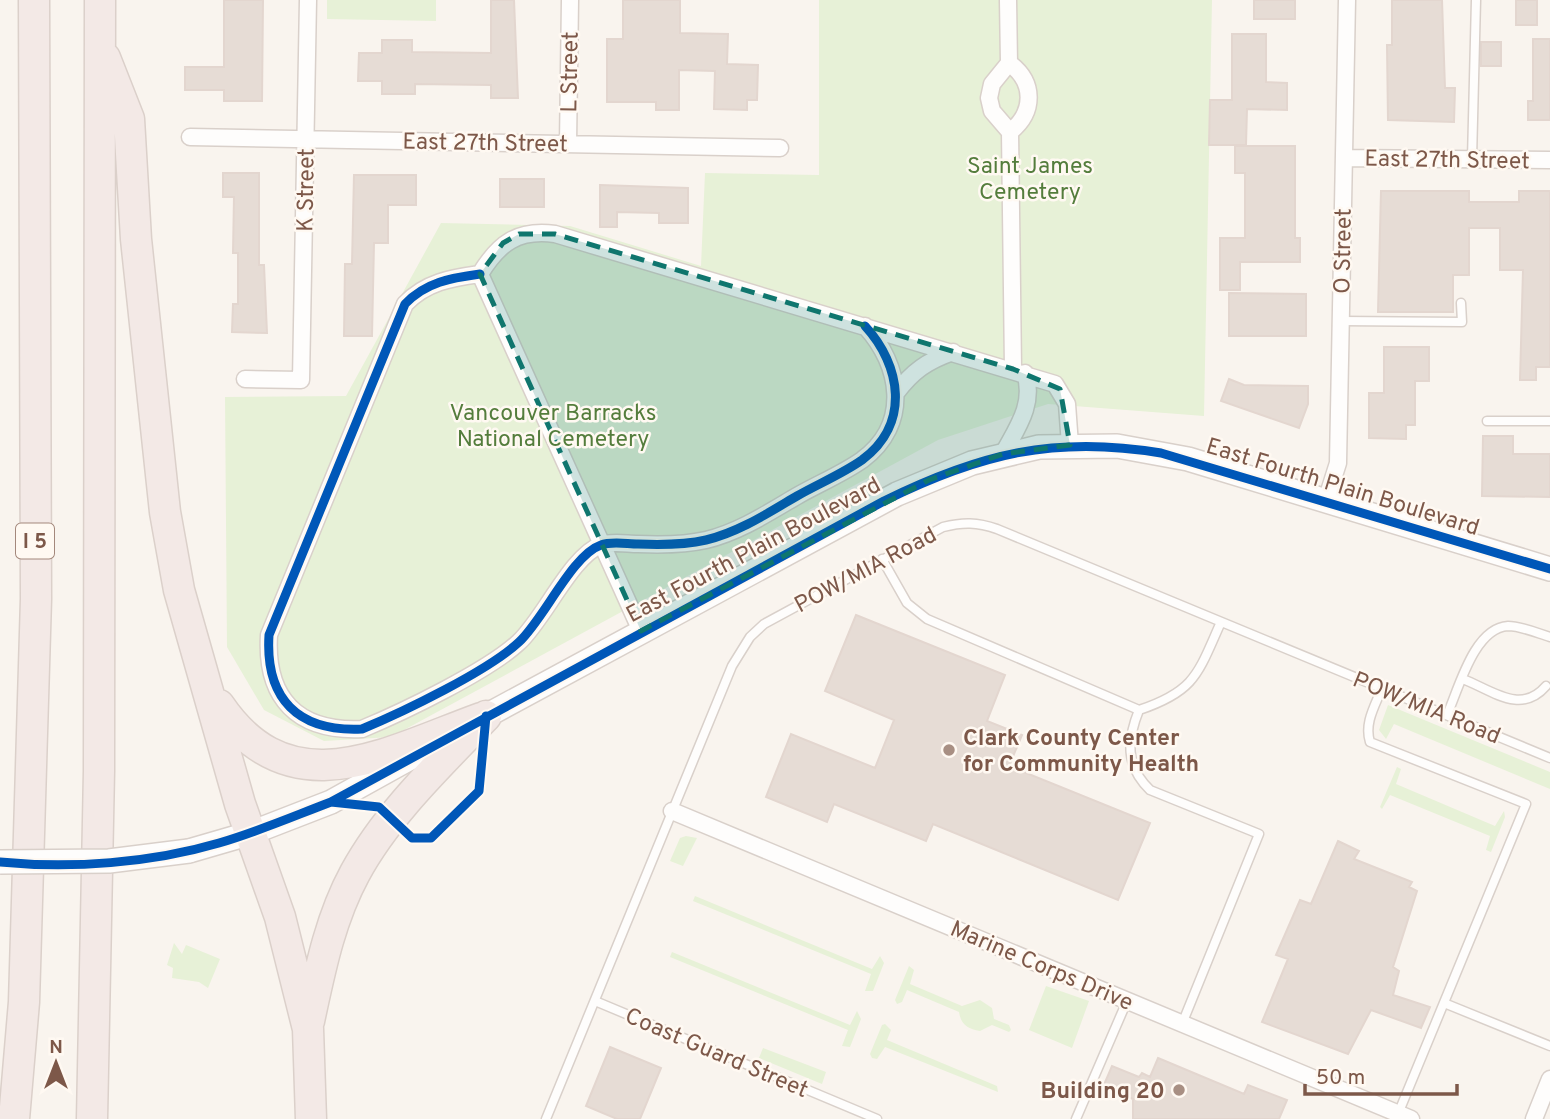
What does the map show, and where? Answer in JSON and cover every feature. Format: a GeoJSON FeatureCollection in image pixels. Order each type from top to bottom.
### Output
{"type":"FeatureCollection","features":[{"type":"Feature","properties":{"kind":"highway","name":"I 5"},"geometry":{"type":"LineString","coordinates":[[14,1119],[24,1002],[36,599],[34,0]]}},
{"type":"Feature","properties":{"kind":"highway"},"geometry":{"type":"LineString","coordinates":[[92,1119],[99,771],[100,0]]}},
{"type":"Feature","properties":{"kind":"highway"},"geometry":{"type":"LineString","coordinates":[[99,41],[128,119],[136,239],[165,512],[179,590],[251,833],[280,917],[308,1029],[311,1119]]}},
{"type":"Feature","properties":{"kind":"highway"},"geometry":{"type":"LineString","coordinates":[[209,690],[232,724],[268,754],[317,766],[354,764],[486,716]]}},
{"type":"Feature","properties":{"kind":"highway"},"geometry":{"type":"LineString","coordinates":[[308,1029],[323,953],[354,875],[366,853],[424,782],[486,716]]}},
{"type":"Feature","properties":{"kind":"highway"},"geometry":{"type":"LineString","coordinates":[[0,1044],[16,1081]]}},
{"type":"Feature","properties":{"kind":"main road","name":"East Fourth Plain Boulevard"},"geometry":{"type":"LineString","coordinates":[[0,862],[109,861],[189,851],[251,833],[331,802],[640,631],[897,494],[958,468],[1003,454],[1070,445],[1117,446],[1161,453],[1326,500],[1550,569]]}},
{"type":"Feature","properties":{"kind":"street","name":"K Street"},"geometry":{"type":"LineString","coordinates":[[245,379],[301,380],[308,0]]}},
{"type":"Feature","properties":{"kind":"street","name":"L Street"},"geometry":{"type":"LineString","coordinates":[[568,144],[570,0]]}},
{"type":"Feature","properties":{"kind":"street"},"geometry":{"type":"LineString","coordinates":[[1003,454],[1027,408],[1029,388],[1019,371],[1010,132],[992,111],[989,98],[992,84],[1009,63],[1008,0]]}},
{"type":"Feature","properties":{"kind":"street","name":"O Street"},"geometry":{"type":"LineString","coordinates":[[1326,500],[1338,463],[1347,0]]}},
{"type":"Feature","properties":{"kind":"street"},"geometry":{"type":"LineString","coordinates":[[1009,63],[1026,80],[1030,103],[1019,125],[1010,132]]}},
{"type":"Feature","properties":{"kind":"street","name":"East 27th Street"},"geometry":{"type":"LineString","coordinates":[[190,137],[779,148]]}},
{"type":"Feature","properties":{"kind":"street","name":"East 27th Street"},"geometry":{"type":"LineString","coordinates":[[1344,158],[1550,160]]}},
{"type":"Feature","properties":{"kind":"street"},"geometry":{"type":"LineString","coordinates":[[865,326],[882,344],[893,368],[896,393],[892,418],[881,441],[863,459],[741,528],[707,540],[672,545],[600,545],[577,564],[536,623],[501,656],[386,719],[362,729],[336,730],[310,723],[289,707],[274,686],[267,661],[269,635],[405,304],[417,292],[432,284],[480,274],[503,243],[519,234],[537,232],[865,326],[1019,371],[1060,389],[1069,413],[1070,445]]}},
{"type":"Feature","properties":{"kind":"street"},"geometry":{"type":"LineString","coordinates":[[480,274],[640,631]]}},
{"type":"Feature","properties":{"kind":"street"},"geometry":{"type":"LineString","coordinates":[[896,393],[920,367],[953,352]]}},
{"type":"Feature","properties":{"kind":"street","name":"Marine Corps Drive"},"geometry":{"type":"LineString","coordinates":[[672,811],[1405,1116]]}},
{"type":"Feature","properties":{"kind":"street"},"geometry":{"type":"LineString","coordinates":[[1534,1119],[1550,1079]]}},
{"type":"Feature","properties":{"kind":"lane"},"geometry":{"type":"LineString","coordinates":[[1472,159],[1476,0]]}},
{"type":"Feature","properties":{"kind":"lane"},"geometry":{"type":"LineString","coordinates":[[1341,321],[1462,322],[1461,303]]}},
{"type":"Feature","properties":{"kind":"lane"},"geometry":{"type":"LineString","coordinates":[[1487,421],[1550,421]]}},
{"type":"Feature","properties":{"kind":"lane","name":"POW/MIA Road"},"geometry":{"type":"LineString","coordinates":[[546,1119],[732,666],[750,637],[782,614],[943,527],[963,522],[981,524],[1550,758]]}},
{"type":"Feature","properties":{"kind":"lane"},"geometry":{"type":"LineString","coordinates":[[882,559],[907,603],[928,619],[1139,710],[1169,700],[1187,687],[1221,622]]}},
{"type":"Feature","properties":{"kind":"lane"},"geometry":{"type":"LineString","coordinates":[[1447,715],[1480,641],[1492,629],[1510,626],[1550,637]]}},
{"type":"Feature","properties":{"kind":"lane"},"geometry":{"type":"LineString","coordinates":[[1463,679],[1520,703],[1536,698],[1546,686]]}},
{"type":"Feature","properties":{"kind":"lane"},"geometry":{"type":"LineString","coordinates":[[1382,688],[1370,718],[1367,732],[1370,742],[1526,804],[1444,1003],[1405,1116]]}},
{"type":"Feature","properties":{"kind":"lane"},"geometry":{"type":"LineString","coordinates":[[1139,710],[1129,747],[1132,766],[1139,779],[1150,790],[1259,834],[1182,1024]]}},
{"type":"Feature","properties":{"kind":"lane","name":"Coast Guard Street"},"geometry":{"type":"LineString","coordinates":[[596,1001],[877,1119]]}},
{"type":"Feature","properties":{"kind":"lane"},"geometry":{"type":"LineString","coordinates":[[1076,1119],[1127,1001]]}},
{"type":"Feature","properties":{"kind":"lane"},"geometry":{"type":"LineString","coordinates":[[1444,1003],[1550,1045]]}},
{"type":"Feature","properties":{"kind":"highlighted area"},"geometry":{"type":"Polygon","coordinates":[[[519,234],[555,234],[1013,369],[1060,389],[1070,445],[1003,454],[929,480],[641,631],[480,274],[503,243],[519,234]]]}},
{"type":"Feature","properties":{"kind":"green space"},"geometry":{"type":"Polygon","coordinates":[[[327,0],[436,0],[436,21],[327,19],[327,0]]]}},
{"type":"Feature","properties":{"kind":"green space","name":"Vancouver Barracks National Cemetery"},"geometry":{"type":"Polygon","coordinates":[[[819,0],[1212,0],[1204,416],[1048,404],[938,440],[391,737],[324,741],[264,710],[227,647],[225,397],[346,396],[441,223],[570,226],[701,266],[705,173],[819,175],[819,0]]]}},
{"type":"Feature","properties":{"kind":"green space"},"geometry":{"type":"Polygon","coordinates":[[[1388,705],[1550,772],[1550,789],[1394,724],[1386,739],[1379,730],[1388,705]]]}},
{"type":"Feature","properties":{"kind":"green space"},"geometry":{"type":"Polygon","coordinates":[[[1397,767],[1401,769],[1396,784],[1495,826],[1504,811],[1505,817],[1491,852],[1486,850],[1490,836],[1390,795],[1382,809],[1380,807],[1397,767]]]}},
{"type":"Feature","properties":{"kind":"green space"},"geometry":{"type":"Polygon","coordinates":[[[680,838],[697,838],[683,866],[670,861],[680,838]]]}},
{"type":"Feature","properties":{"kind":"green space"},"geometry":{"type":"Polygon","coordinates":[[[695,896],[872,969],[880,956],[884,963],[873,991],[865,991],[871,974],[693,901],[695,896]]]}},
{"type":"Feature","properties":{"kind":"green space"},"geometry":{"type":"Polygon","coordinates":[[[174,943],[182,954],[186,945],[220,959],[208,988],[199,982],[172,978],[173,968],[167,965],[174,943]]]}},
{"type":"Feature","properties":{"kind":"green space"},"geometry":{"type":"Polygon","coordinates":[[[672,952],[850,1025],[857,1011],[861,1019],[850,1047],[842,1046],[848,1030],[670,957],[672,952]]]}},
{"type":"Feature","properties":{"kind":"green space"},"geometry":{"type":"Polygon","coordinates":[[[909,966],[914,970],[910,984],[962,1006],[980,1000],[992,1008],[994,1019],[1009,1025],[1011,1030],[1009,1032],[992,1025],[980,1031],[972,1029],[963,1023],[959,1012],[907,990],[902,1002],[897,1004],[895,1000],[909,966]]]}},
{"type":"Feature","properties":{"kind":"green space"},"geometry":{"type":"Polygon","coordinates":[[[1046,986],[1089,1001],[1072,1048],[1029,1030],[1046,986]]]}},
{"type":"Feature","properties":{"kind":"green space"},"geometry":{"type":"Polygon","coordinates":[[[885,1024],[891,1030],[887,1040],[997,1086],[998,1092],[885,1047],[877,1059],[872,1058],[870,1054],[882,1025],[885,1024]]]}},
{"type":"Feature","properties":{"kind":"green space"},"geometry":{"type":"Polygon","coordinates":[[[763,1048],[826,1072],[822,1084],[759,1058],[763,1048]]]}},
{"type":"Feature","properties":{"kind":"building"},"geometry":{"type":"Polygon","coordinates":[[[224,0],[263,0],[262,101],[224,101],[224,90],[185,90],[185,67],[224,67],[224,0]]]}},
{"type":"Feature","properties":{"kind":"building"},"geometry":{"type":"Polygon","coordinates":[[[491,0],[514,0],[518,98],[491,98],[491,85],[415,84],[415,94],[382,94],[382,81],[358,81],[359,53],[382,53],[382,40],[412,40],[412,52],[491,53],[491,0]]]}},
{"type":"Feature","properties":{"kind":"building"},"geometry":{"type":"Polygon","coordinates":[[[623,0],[680,0],[680,33],[728,34],[727,64],[758,65],[757,100],[747,100],[747,110],[714,109],[715,71],[679,70],[679,110],[656,110],[656,102],[607,102],[607,39],[623,39],[623,0]]]}},
{"type":"Feature","properties":{"kind":"building"},"geometry":{"type":"Polygon","coordinates":[[[1254,0],[1295,0],[1295,19],[1254,19],[1254,0]]]}},
{"type":"Feature","properties":{"kind":"building"},"geometry":{"type":"Polygon","coordinates":[[[1392,0],[1442,0],[1445,88],[1455,88],[1454,122],[1388,120],[1387,45],[1392,45],[1392,0]]]}},
{"type":"Feature","properties":{"kind":"building"},"geometry":{"type":"Polygon","coordinates":[[[1516,0],[1537,0],[1537,25],[1516,25],[1516,0]]]}},
{"type":"Feature","properties":{"kind":"building"},"geometry":{"type":"Polygon","coordinates":[[[1232,34],[1266,34],[1266,82],[1287,83],[1287,110],[1247,109],[1246,145],[1209,145],[1210,100],[1232,100],[1232,34]]]}},
{"type":"Feature","properties":{"kind":"building"},"geometry":{"type":"Polygon","coordinates":[[[1533,39],[1550,39],[1550,120],[1528,120],[1528,101],[1533,101],[1533,39]]]}},
{"type":"Feature","properties":{"kind":"building"},"geometry":{"type":"Polygon","coordinates":[[[1481,42],[1501,42],[1501,66],[1481,66],[1481,42]]]}},
{"type":"Feature","properties":{"kind":"building"},"geometry":{"type":"Polygon","coordinates":[[[1235,146],[1295,146],[1295,238],[1300,238],[1300,262],[1240,262],[1240,290],[1220,290],[1220,238],[1245,238],[1245,173],[1235,173],[1235,146]]]}},
{"type":"Feature","properties":{"kind":"building"},"geometry":{"type":"Polygon","coordinates":[[[223,173],[259,173],[259,265],[264,265],[267,333],[232,332],[233,304],[238,304],[238,253],[233,253],[234,197],[223,197],[223,173]]]}},
{"type":"Feature","properties":{"kind":"building"},"geometry":{"type":"Polygon","coordinates":[[[354,175],[416,175],[416,205],[388,205],[388,243],[374,243],[372,336],[344,336],[345,264],[352,264],[354,175]]]}},
{"type":"Feature","properties":{"kind":"building"},"geometry":{"type":"Polygon","coordinates":[[[500,179],[544,179],[544,207],[500,207],[500,179]]]}},
{"type":"Feature","properties":{"kind":"building"},"geometry":{"type":"Polygon","coordinates":[[[600,185],[688,188],[688,223],[659,223],[659,213],[617,212],[617,227],[600,227],[600,185]]]}},
{"type":"Feature","properties":{"kind":"building"},"geometry":{"type":"Polygon","coordinates":[[[1381,191],[1469,191],[1469,202],[1519,202],[1519,191],[1550,191],[1550,367],[1536,367],[1536,380],[1520,380],[1523,270],[1500,270],[1500,228],[1469,228],[1469,275],[1453,275],[1453,312],[1378,312],[1381,191]]]}},
{"type":"Feature","properties":{"kind":"building"},"geometry":{"type":"Polygon","coordinates":[[[1229,293],[1306,294],[1306,336],[1229,336],[1229,293]]]}},
{"type":"Feature","properties":{"kind":"building"},"geometry":{"type":"Polygon","coordinates":[[[1384,347],[1429,347],[1429,381],[1415,381],[1415,425],[1406,425],[1406,439],[1369,438],[1369,393],[1384,393],[1384,347]]]}},
{"type":"Feature","properties":{"kind":"building"},"geometry":{"type":"Polygon","coordinates":[[[1229,379],[1244,385],[1308,386],[1308,404],[1299,428],[1221,401],[1229,379]]]}},
{"type":"Feature","properties":{"kind":"building"},"geometry":{"type":"Polygon","coordinates":[[[1483,436],[1513,436],[1513,454],[1550,454],[1550,497],[1482,496],[1483,436]]]}},
{"type":"Feature","properties":{"kind":"building","name":"Clark County Center for Community Health"},"geometry":{"type":"Polygon","coordinates":[[[856,615],[1005,675],[987,721],[1022,735],[1009,766],[1150,823],[1118,900],[933,824],[926,841],[834,804],[827,822],[766,797],[791,734],[875,768],[894,720],[825,691],[856,615]]]}},
{"type":"Feature","properties":{"kind":"building"},"geometry":{"type":"Polygon","coordinates":[[[1338,841],[1359,851],[1354,859],[1412,882],[1409,887],[1417,891],[1393,967],[1399,971],[1393,995],[1430,1007],[1421,1028],[1371,1010],[1348,1054],[1262,1022],[1288,959],[1276,955],[1300,900],[1311,904],[1338,841]]]}},
{"type":"Feature","properties":{"kind":"building"},"geometry":{"type":"Polygon","coordinates":[[[610,1047],[661,1068],[640,1119],[617,1119],[586,1106],[610,1047]]]}},
{"type":"Feature","properties":{"kind":"building","name":"Building 20"},"geometry":{"type":"Polygon","coordinates":[[[1158,1058],[1244,1094],[1248,1085],[1287,1100],[1279,1119],[1133,1119],[1133,1099],[1103,1087],[1112,1066],[1139,1077],[1142,1073],[1150,1077],[1158,1058]]]}},
{"type":"Feature","properties":{"kind":"cycle path"},"geometry":{"type":"LineString","coordinates":[[480,274],[449,279],[430,286],[405,304],[269,635],[269,658],[280,694],[290,707],[320,725],[362,729],[467,678],[519,642],[579,561],[601,545],[681,544],[718,537],[753,521],[862,460],[878,446],[888,429],[894,412],[895,394],[887,358],[865,326]]}},
{"type":"Feature","properties":{"kind":"cycle path"},"geometry":{"type":"LineString","coordinates":[[0,862],[55,865],[139,860],[233,839],[331,802],[884,501],[952,471],[1018,453],[1086,446],[1161,453],[1550,569]]}},
{"type":"Feature","properties":{"kind":"cycle path"},"geometry":{"type":"LineString","coordinates":[[331,802],[379,807],[412,838],[431,838],[479,791],[486,716]]}},
{"type":"Feature","properties":{"kind":"place","name":"Clark County Center for Community Health"},"geometry":{"type":"Point","coordinates":[949,750]}},
{"type":"Feature","properties":{"kind":"place","name":"Building 20"},"geometry":{"type":"Point","coordinates":[1179,1090]}},
{"type":"Feature","properties":{"kind":"park label","name":"Saint James Cemetery"},"geometry":{"type":"Point","coordinates":[1030,178]}}]}
